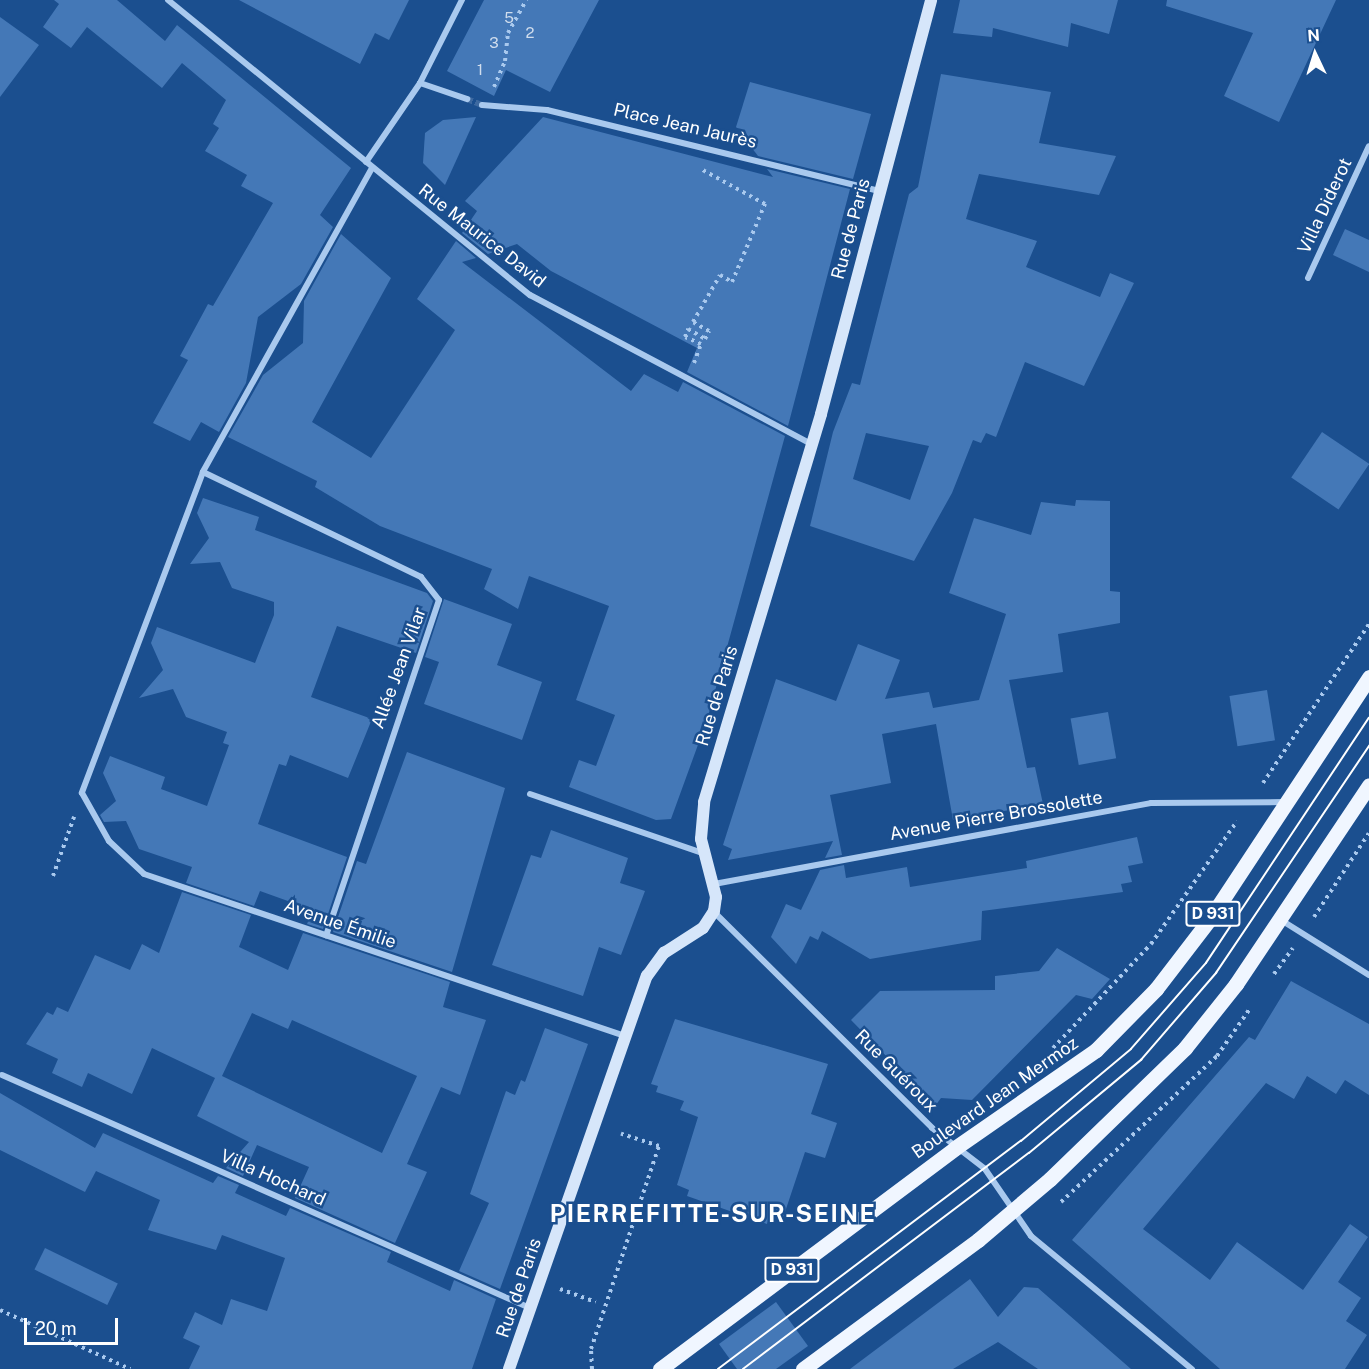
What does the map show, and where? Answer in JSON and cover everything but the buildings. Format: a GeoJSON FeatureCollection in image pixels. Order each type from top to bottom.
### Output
{"type":"FeatureCollection","features":[{"type":"Feature","properties":{"kind":"main road","name":"Boulevard Jean Mermoz"},"geometry":{"type":"LineString","coordinates":[[660,1369],[955,1148],[1096,1050],[1156,989],[1209,920],[1369,677]]}},
{"type":"Feature","properties":{"kind":"main road"},"geometry":{"type":"LineString","coordinates":[[803,1369],[1013,1210],[1185,1048],[1281,920],[1369,785]]}},
{"type":"Feature","properties":{"kind":"street","name":"Rue Maurice David"},"geometry":{"type":"LineString","coordinates":[[168,0],[530,295],[811,444]]}},
{"type":"Feature","properties":{"kind":"street"},"geometry":{"type":"LineString","coordinates":[[366,162],[420,83],[462,0]]}},
{"type":"Feature","properties":{"kind":"street","name":"Rue de Paris"},"geometry":{"type":"LineString","coordinates":[[509,1369],[647,976],[664,953],[703,928],[714,911],[714,884],[706,854],[704,802],[811,444],[931,0]]}},
{"type":"Feature","properties":{"kind":"street"},"geometry":{"type":"LineString","coordinates":[[420,83],[467,99]]}},
{"type":"Feature","properties":{"kind":"street","name":"Place Jean Jaurès"},"geometry":{"type":"LineString","coordinates":[[482,105],[547,110],[879,191]]}},
{"type":"Feature","properties":{"kind":"street","name":"Villa Diderot"},"geometry":{"type":"LineString","coordinates":[[1308,278],[1369,146]]}},
{"type":"Feature","properties":{"kind":"street"},"geometry":{"type":"LineString","coordinates":[[82,793],[203,472],[372,168]]}},
{"type":"Feature","properties":{"kind":"street","name":"Allée Jean Vilar"},"geometry":{"type":"LineString","coordinates":[[203,472],[421,577],[440,600],[326,935]]}},
{"type":"Feature","properties":{"kind":"street","name":"Avenue Émilie"},"geometry":{"type":"LineString","coordinates":[[82,793],[109,841],[144,874],[625,1036]]}},
{"type":"Feature","properties":{"kind":"street"},"geometry":{"type":"LineString","coordinates":[[530,794],[706,854]]}},
{"type":"Feature","properties":{"kind":"street","name":"Avenue Pierre Brossolette"},"geometry":{"type":"LineString","coordinates":[[714,884],[1151,803],[1287,802]]}},
{"type":"Feature","properties":{"kind":"street","name":"Rue Guéroux"},"geometry":{"type":"LineString","coordinates":[[714,911],[955,1148],[985,1169],[1031,1236],[1192,1369]]}},
{"type":"Feature","properties":{"kind":"street"},"geometry":{"type":"LineString","coordinates":[[1281,920],[1369,975]]}},
{"type":"Feature","properties":{"kind":"street","name":"Villa Hochard"},"geometry":{"type":"LineString","coordinates":[[3,1075],[531,1308]]}},
{"type":"Feature","properties":{"kind":"path"},"geometry":{"type":"LineString","coordinates":[[490,94],[506,61],[508,33],[526,0]]}},
{"type":"Feature","properties":{"kind":"path"},"geometry":{"type":"LineString","coordinates":[[695,165],[765,204],[732,282],[720,275],[693,322],[709,331],[705,339],[688,329],[685,336],[701,344]]}},
{"type":"Feature","properties":{"kind":"path"},"geometry":{"type":"LineString","coordinates":[[1044,1057],[1150,944],[1251,801],[1369,624]]}},
{"type":"Feature","properties":{"kind":"path"},"geometry":{"type":"LineString","coordinates":[[53,876],[82,793]]}},
{"type":"Feature","properties":{"kind":"path"},"geometry":{"type":"LineString","coordinates":[[591,1368],[591,1349],[659,1146],[621,1134]]}},
{"type":"Feature","properties":{"kind":"path"},"geometry":{"type":"LineString","coordinates":[[569,1292],[596,1302]]}},
{"type":"Feature","properties":{"kind":"path"},"geometry":{"type":"LineString","coordinates":[[0,1310],[130,1369]]}},
{"type":"Feature","properties":{"kind":"tunnel"},"geometry":{"type":"LineString","coordinates":[[467,99],[482,105]]}},
{"type":"Feature","properties":{"kind":"tram line"},"geometry":{"type":"LineString","coordinates":[[718,1369],[1021,1141],[1131,1049],[1206,963],[1369,718]]}},
{"type":"Feature","properties":{"kind":"tram line"},"geometry":{"type":"LineString","coordinates":[[743,1369],[1029,1153],[1141,1060],[1216,973],[1369,746]]}},
{"type":"Feature","properties":{"kind":"district","name":"PIERREFITTE-SUR-SEINE"},"geometry":{"type":"Point","coordinates":[713,1214]}}]}
